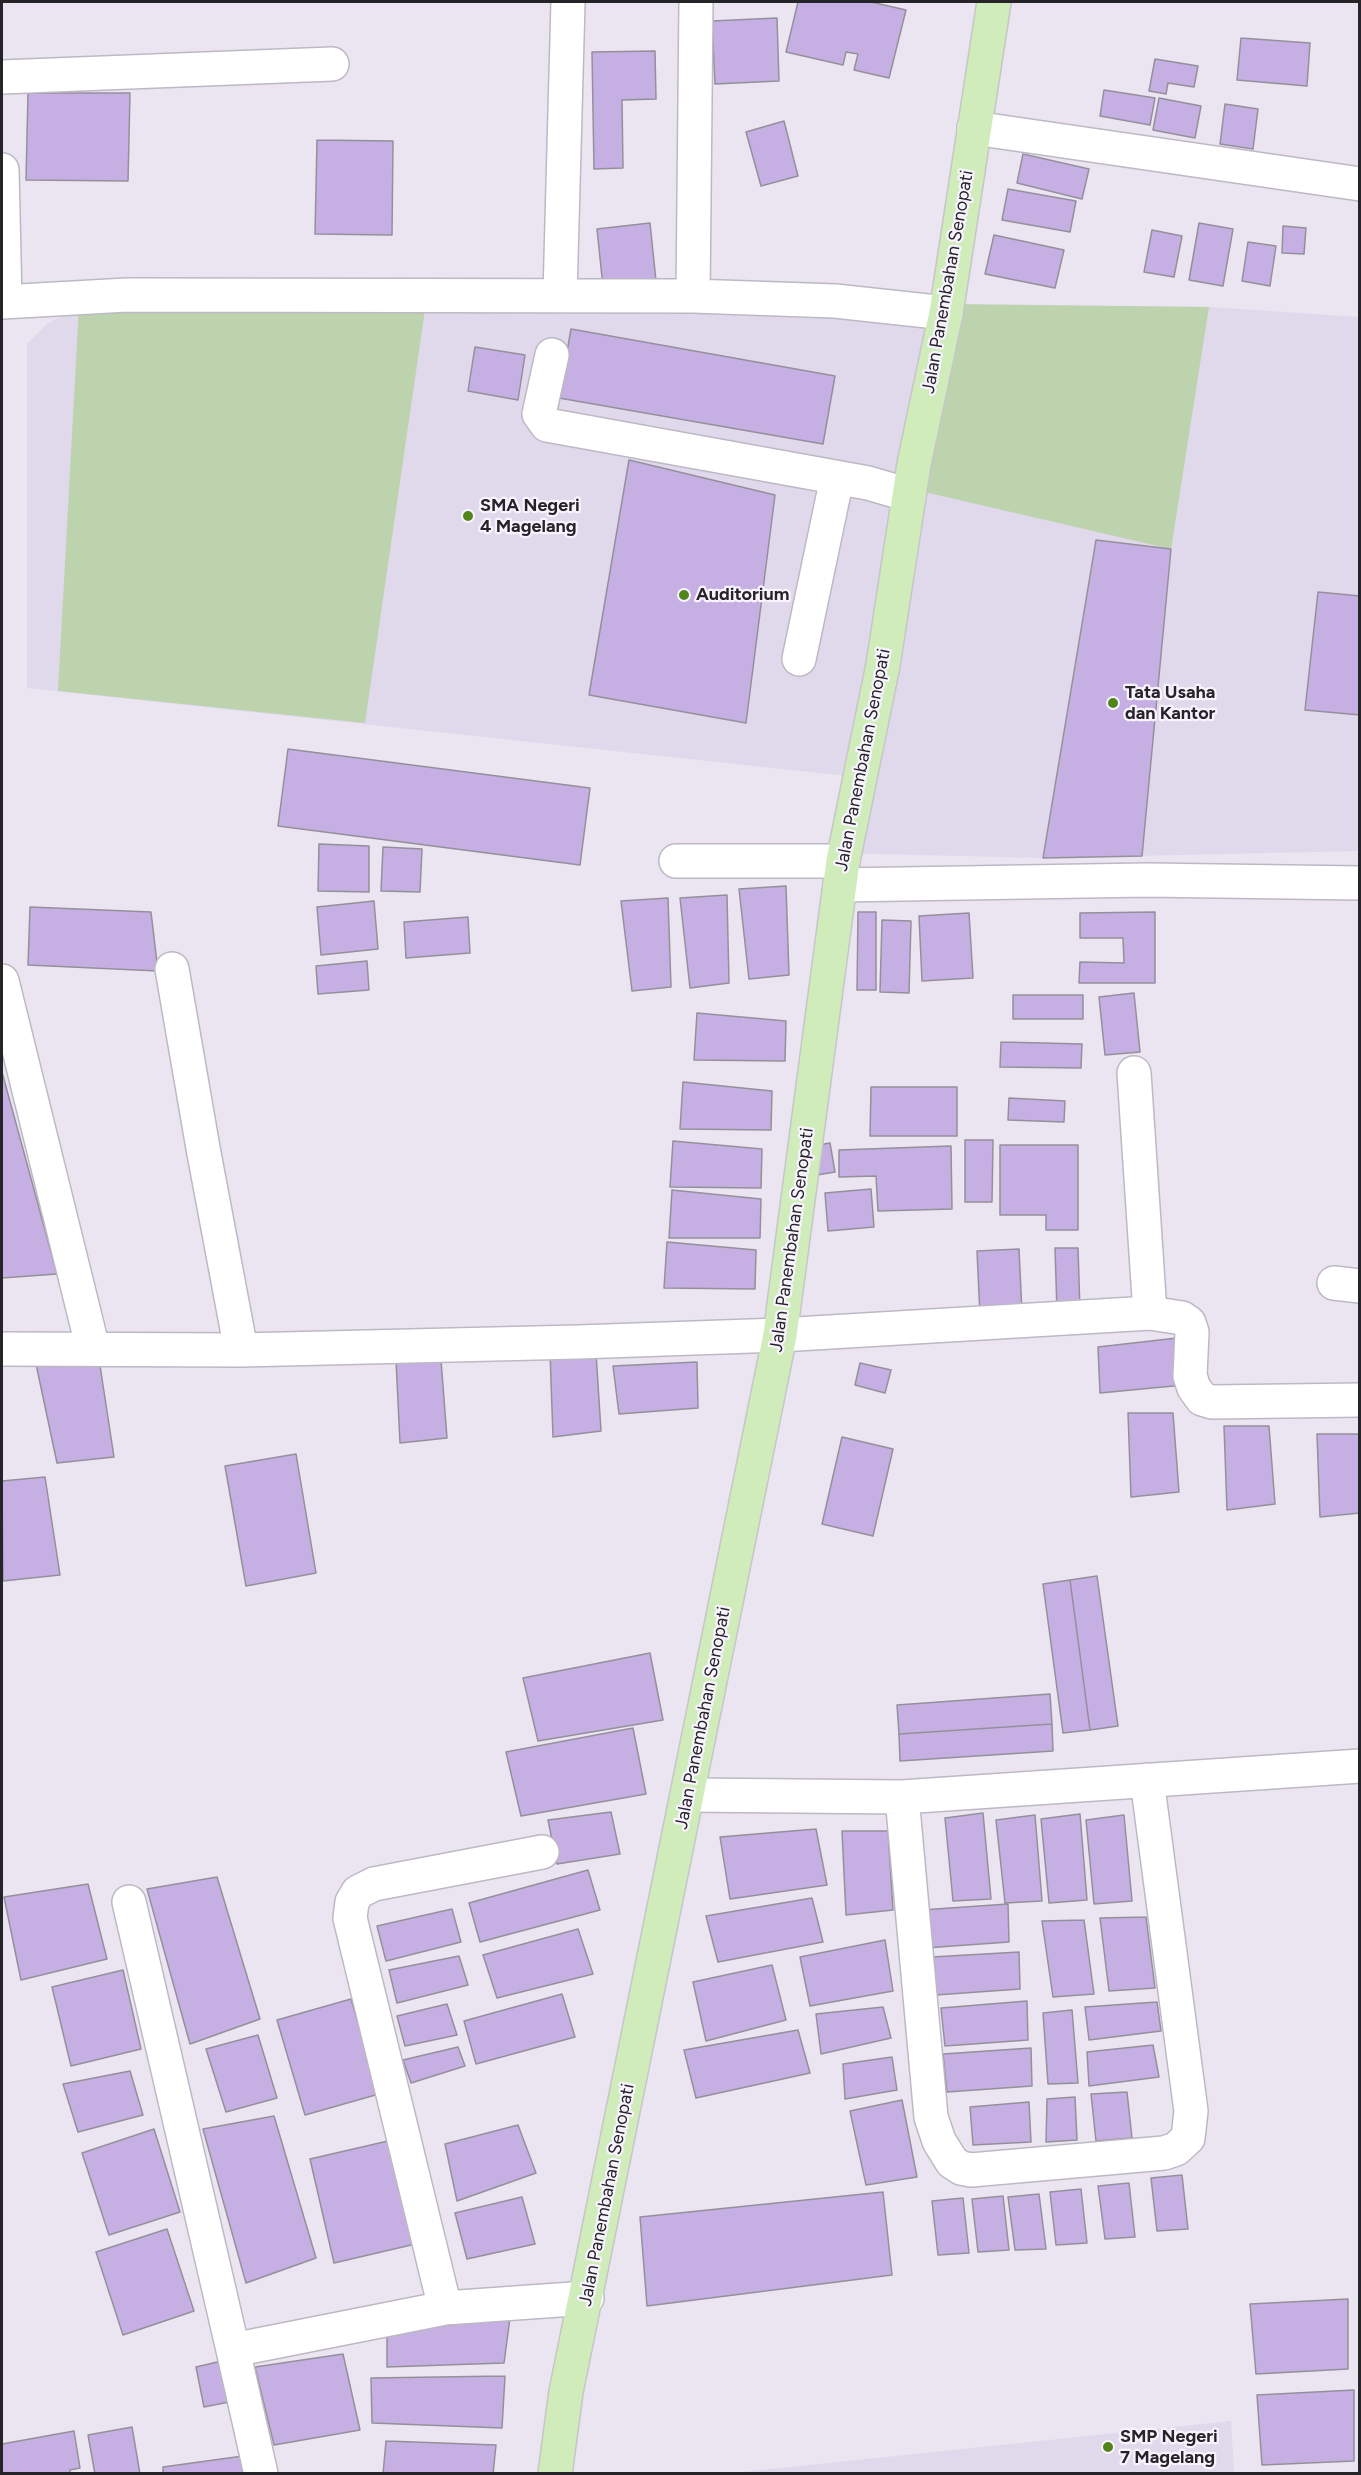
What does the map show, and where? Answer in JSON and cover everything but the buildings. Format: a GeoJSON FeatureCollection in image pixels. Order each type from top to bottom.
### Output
{"type":"FeatureCollection","features":[{"type":"Feature","properties":{"kind":"main road","name":"Jalan Panembahan Senopati"},"geometry":{"type":"LineString","coordinates":[[555,2474],[566,2392],[587,2298],[780,1335],[841,873],[883,665],[909,495],[945,313],[994,2]]}},
{"type":"Feature","properties":{"kind":"street"},"geometry":{"type":"LineString","coordinates":[[560,295],[568,2]]}},
{"type":"Feature","properties":{"kind":"street"},"geometry":{"type":"LineString","coordinates":[[693,296],[696,2]]}},
{"type":"Feature","properties":{"kind":"street"},"geometry":{"type":"LineString","coordinates":[[2,77],[332,64]]}},
{"type":"Feature","properties":{"kind":"street"},"geometry":{"type":"LineString","coordinates":[[974,128],[1359,184]]}},
{"type":"Feature","properties":{"kind":"street"},"geometry":{"type":"LineString","coordinates":[[2,170],[3,302],[127,295],[693,296],[835,301],[945,313]]}},
{"type":"Feature","properties":{"kind":"street"},"geometry":{"type":"LineString","coordinates":[[552,355],[539,414],[547,425],[868,483],[909,495]]}},
{"type":"Feature","properties":{"kind":"street"},"geometry":{"type":"LineString","coordinates":[[799,659],[837,478]]}},
{"type":"Feature","properties":{"kind":"street"},"geometry":{"type":"LineString","coordinates":[[676,861],[841,873],[1359,883]]}},
{"type":"Feature","properties":{"kind":"street"},"geometry":{"type":"LineString","coordinates":[[172,969],[202,1148],[242,1350]]}},
{"type":"Feature","properties":{"kind":"street"},"geometry":{"type":"LineString","coordinates":[[2,981],[93,1349]]}},
{"type":"Feature","properties":{"kind":"street"},"geometry":{"type":"LineString","coordinates":[[1134,1073],[1150,1313]]}},
{"type":"Feature","properties":{"kind":"street"},"geometry":{"type":"LineString","coordinates":[[2,1349],[242,1350],[780,1335],[1150,1313],[1182,1317],[1189,1323],[1192,1332],[1190,1376],[1194,1388],[1202,1399],[1212,1402],[1359,1400]]}},
{"type":"Feature","properties":{"kind":"street"},"geometry":{"type":"LineString","coordinates":[[688,1796],[902,1797],[1359,1766]]}},
{"type":"Feature","properties":{"kind":"street"},"geometry":{"type":"LineString","coordinates":[[902,1797],[931,2117],[939,2140],[952,2162],[961,2168],[971,2170],[1164,2153],[1176,2149],[1188,2138],[1191,2111],[1147,1780]]}},
{"type":"Feature","properties":{"kind":"street"},"geometry":{"type":"LineString","coordinates":[[445,2308],[350,1918],[352,1902],[358,1892],[375,1884],[542,1852]]}},
{"type":"Feature","properties":{"kind":"street"},"geometry":{"type":"LineString","coordinates":[[129,1902],[261,2474]]}},
{"type":"Feature","properties":{"kind":"street"},"geometry":{"type":"LineString","coordinates":[[233,2350],[445,2308],[587,2298]]}},
{"type":"Feature","properties":{"kind":"shaded area"},"geometry":{"type":"Polygon","coordinates":[[[945,304],[1209,307],[1359,317],[1359,851],[1043,858],[840,853],[866,778],[27,688],[27,344],[47,324],[79,306],[945,304]]]}},
{"type":"Feature","properties":{"kind":"shaded area","name":"SMP Negeri 7 Magelang"},"geometry":{"type":"Polygon","coordinates":[[[1231,2421],[1234,2473],[733,2473],[1231,2421]]]}},
{"type":"Feature","properties":{"kind":"green space"},"geometry":{"type":"Polygon","coordinates":[[[427,296],[365,723],[58,691],[79,306],[427,296]]]}},
{"type":"Feature","properties":{"kind":"green space"},"geometry":{"type":"Polygon","coordinates":[[[945,304],[1209,307],[1171,549],[907,488],[945,304]]]}},
{"type":"Feature","properties":{"kind":"place","name":"SMA Negeri 4 Magelang"},"geometry":{"type":"Point","coordinates":[468,516]}},
{"type":"Feature","properties":{"kind":"place","name":"Auditorium"},"geometry":{"type":"Point","coordinates":[684,595]}},
{"type":"Feature","properties":{"kind":"place","name":"Tata Usaha dan Kantor"},"geometry":{"type":"Point","coordinates":[1113,703]}},
{"type":"Feature","properties":{"kind":"place","name":"SMP Negeri 7 Magelang"},"geometry":{"type":"Point","coordinates":[1108,2447]}}]}
